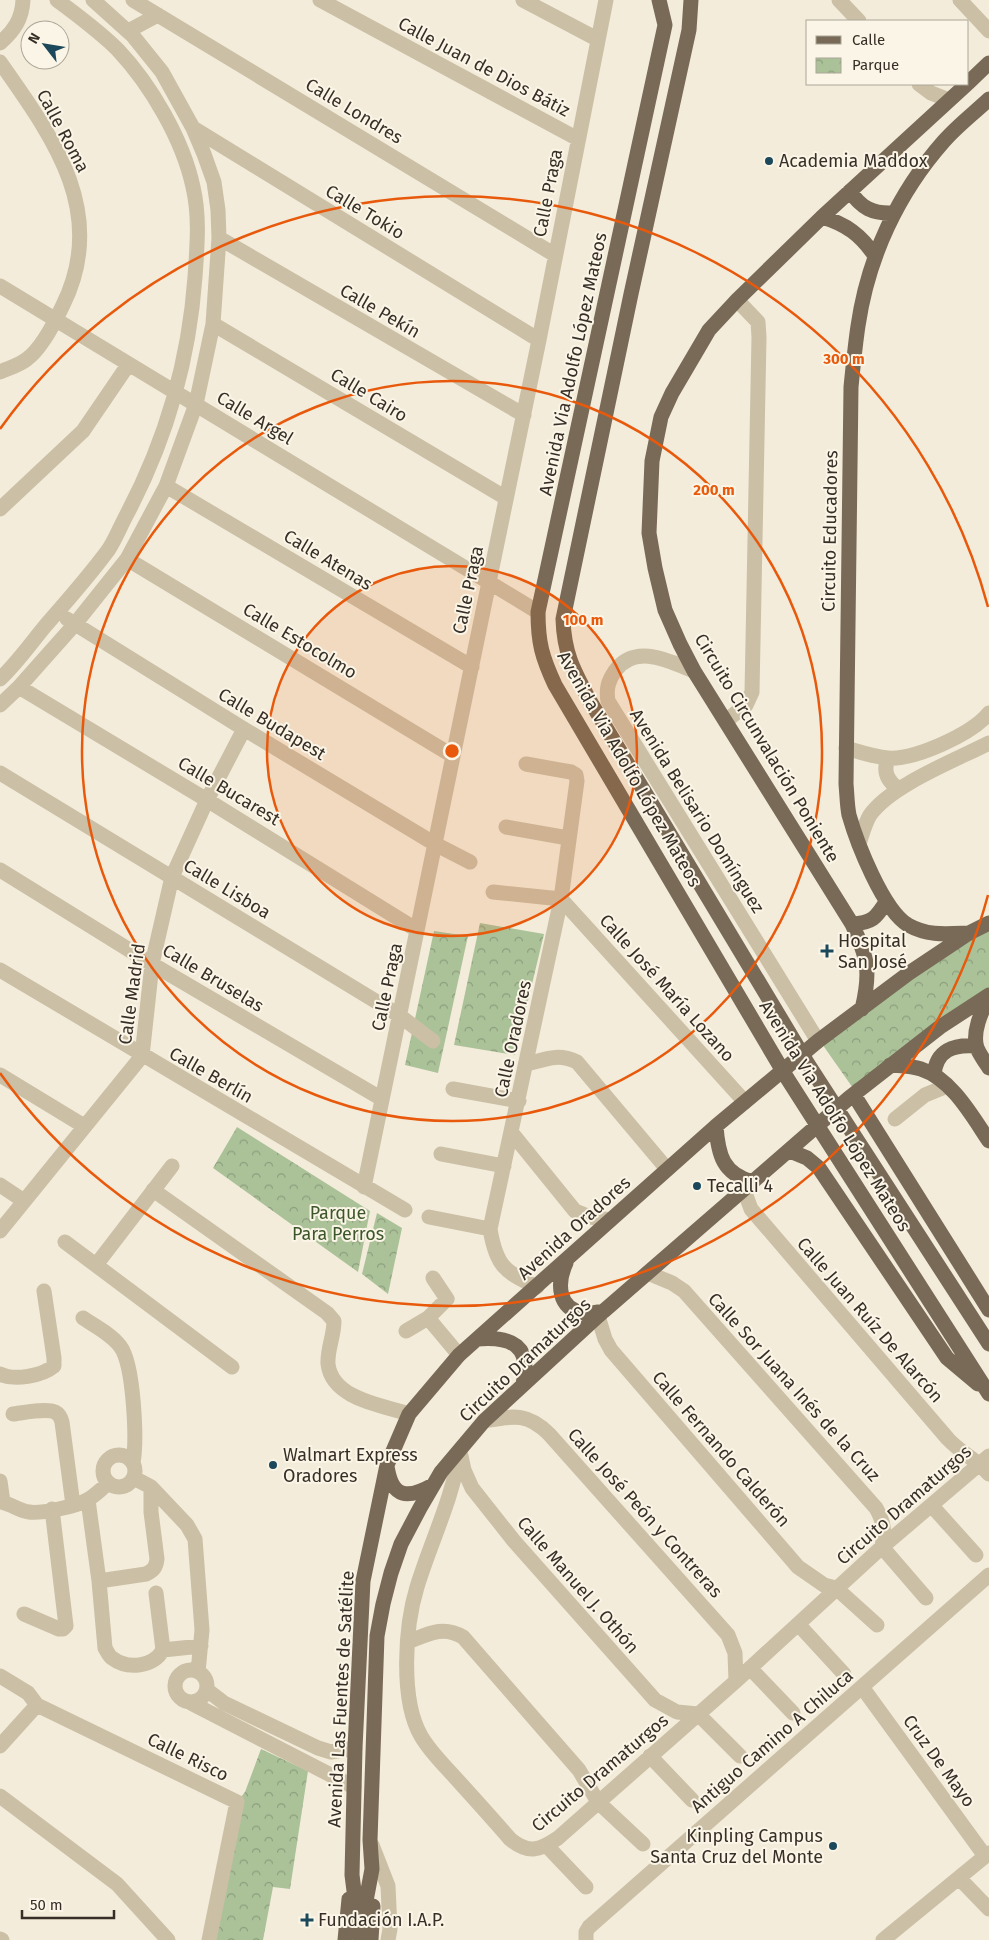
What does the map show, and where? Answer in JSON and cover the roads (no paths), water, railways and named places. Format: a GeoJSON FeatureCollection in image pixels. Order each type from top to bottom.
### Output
{"type":"FeatureCollection","features":[{"type":"Feature","properties":{"kind":"main road","name":"Avenida Via Adolfo López Mateos"},"geometry":{"type":"LineString","coordinates":[[659,0],[665,25],[538,612],[540,651],[555,685],[787,1078],[988,1392]]}},
{"type":"Feature","properties":{"kind":"main road","name":"Avenida Via Adolfo López Mateos"},"geometry":{"type":"LineString","coordinates":[[691,0],[689,30],[563,619],[564,641],[572,666],[590,701],[803,1055],[989,1344]]}},
{"type":"Feature","properties":{"kind":"main road","name":"Circuito Circunvalación Poniente"},"geometry":{"type":"LineString","coordinates":[[969,81],[989,63]]}},
{"type":"Feature","properties":{"kind":"main road","name":"Circuito Circunvalación Poniente"},"geometry":{"type":"LineString","coordinates":[[862,1008],[868,985],[868,964],[852,924],[727,720],[694,671],[665,610],[649,532],[652,461],[661,417],[676,385],[709,330],[737,300],[850,190],[965,85]]}},
{"type":"Feature","properties":{"kind":"main road","name":"Circuito Educadores"},"geometry":{"type":"LineString","coordinates":[[969,933],[936,935],[908,924],[896,915],[886,902],[859,844],[849,813],[846,784],[846,748],[851,387],[858,325],[875,256],[893,213],[918,172],[945,140],[989,99]]}},
{"type":"Feature","properties":{"kind":"main road"},"geometry":{"type":"LineString","coordinates":[[850,190],[856,201],[867,209],[880,213],[893,213]]}},
{"type":"Feature","properties":{"kind":"main road"},"geometry":{"type":"LineString","coordinates":[[822,217],[838,222],[853,230],[875,256]]}},
{"type":"Feature","properties":{"kind":"main road"},"geometry":{"type":"LineString","coordinates":[[852,924],[866,924],[873,920],[886,902]]}},
{"type":"Feature","properties":{"kind":"main road","name":"Circuito Educadores"},"geometry":{"type":"LineString","coordinates":[[816,1043],[909,973],[969,933],[989,923]]}},
{"type":"Feature","properties":{"kind":"main road","name":"Circuito Dramaturgos"},"geometry":{"type":"LineString","coordinates":[[433,1485],[484,1420],[601,1314],[852,1096],[940,1027],[989,994]]}},
{"type":"Feature","properties":{"kind":"main road"},"geometry":{"type":"LineString","coordinates":[[989,999],[976,1032],[976,1046],[989,1068]]}},
{"type":"Feature","properties":{"kind":"main road","name":"Avenida Oradores"},"geometry":{"type":"LineString","coordinates":[[387,1464],[409,1414],[433,1384],[477,1338],[537,1287],[666,1169],[816,1043]]}},
{"type":"Feature","properties":{"kind":"main road"},"geometry":{"type":"LineString","coordinates":[[934,1075],[936,1063],[946,1051],[963,1045],[976,1046]]}},
{"type":"Feature","properties":{"kind":"main road"},"geometry":{"type":"LineString","coordinates":[[890,1065],[922,1070],[934,1075],[947,1086],[968,1110],[989,1141]]}},
{"type":"Feature","properties":{"kind":"main road"},"geometry":{"type":"LineString","coordinates":[[852,1096],[989,1310]]}},
{"type":"Feature","properties":{"kind":"main road"},"geometry":{"type":"LineString","coordinates":[[716,1126],[717,1143],[723,1161],[748,1186]]}},
{"type":"Feature","properties":{"kind":"main road"},"geometry":{"type":"LineString","coordinates":[[790,1151],[807,1158],[819,1168],[947,1358],[988,1392]]}},
{"type":"Feature","properties":{"kind":"main road"},"geometry":{"type":"LineString","coordinates":[[568,1259],[560,1280],[560,1288],[567,1304],[572,1310],[582,1313],[601,1314]]}},
{"type":"Feature","properties":{"kind":"main road"},"geometry":{"type":"LineString","coordinates":[[477,1338],[503,1338],[518,1347],[526,1364],[523,1384]]}},
{"type":"Feature","properties":{"kind":"main road"},"geometry":{"type":"LineString","coordinates":[[387,1464],[388,1477],[392,1484],[402,1493],[413,1495],[433,1485]]}},
{"type":"Feature","properties":{"kind":"main road","name":"Avenida Las Fuentes de Satélite"},"geometry":{"type":"LineString","coordinates":[[363,1939],[352,1875],[355,1748],[363,1580],[387,1464]]}},
{"type":"Feature","properties":{"kind":"main road","name":"Avenida Las Fuentes de Satélite"},"geometry":{"type":"LineString","coordinates":[[363,1939],[372,1869],[370,1840],[377,1636],[382,1604],[401,1544],[433,1485]]}},
{"type":"Feature","properties":{"kind":"main road"},"geometry":{"type":"LineString","coordinates":[[344,1940],[352,1875]]}},
{"type":"Feature","properties":{"kind":"street"},"geometry":{"type":"LineString","coordinates":[[0,43],[17,24],[22,12],[23,0]]}},
{"type":"Feature","properties":{"kind":"street"},"geometry":{"type":"LineString","coordinates":[[0,678],[57,613],[109,548],[147,477],[176,393],[190,325],[198,231],[193,185],[183,154],[145,84],[118,51],[93,27],[57,0]]}},
{"type":"Feature","properties":{"kind":"street"},"geometry":{"type":"LineString","coordinates":[[0,705],[19,687],[75,624],[127,559],[166,486],[196,404],[213,324],[219,238],[218,210],[214,182],[204,154],[193,128],[162,72],[128,31],[93,0]]}},
{"type":"Feature","properties":{"kind":"street","name":"Calle Londres"},"geometry":{"type":"LineString","coordinates":[[133,0],[555,255]]}},
{"type":"Feature","properties":{"kind":"street","name":"Calle Juan de Dios Bátiz"},"geometry":{"type":"LineString","coordinates":[[320,0],[578,139]]}},
{"type":"Feature","properties":{"kind":"street"},"geometry":{"type":"LineString","coordinates":[[523,0],[597,40]]}},
{"type":"Feature","properties":{"kind":"street","name":"Calle Praga"},"geometry":{"type":"LineString","coordinates":[[364,1187],[524,415],[606,0]]}},
{"type":"Feature","properties":{"kind":"street"},"geometry":{"type":"LineString","coordinates":[[839,0],[858,20]]}},
{"type":"Feature","properties":{"kind":"street"},"geometry":{"type":"LineString","coordinates":[[960,0],[989,31]]}},
{"type":"Feature","properties":{"kind":"street"},"geometry":{"type":"LineString","coordinates":[[128,31],[158,15]]}},
{"type":"Feature","properties":{"kind":"street","name":"Calle Roma"},"geometry":{"type":"LineString","coordinates":[[0,62],[35,112],[62,161],[74,191],[80,225],[78,259],[71,289],[56,321],[36,350],[27,359],[0,372]]}},
{"type":"Feature","properties":{"kind":"street"},"geometry":{"type":"LineString","coordinates":[[921,85],[931,93],[949,100]]}},
{"type":"Feature","properties":{"kind":"street","name":"Calle Tokio"},"geometry":{"type":"LineString","coordinates":[[168,124],[193,128],[539,340]]}},
{"type":"Feature","properties":{"kind":"street","name":"Calle Pekín"},"geometry":{"type":"LineString","coordinates":[[219,238],[524,415]]}},
{"type":"Feature","properties":{"kind":"street","name":"Calle Argel"},"geometry":{"type":"LineString","coordinates":[[0,286],[538,612]]}},
{"type":"Feature","properties":{"kind":"street"},"geometry":{"type":"LineString","coordinates":[[727,720],[746,705],[752,692],[759,337],[758,322],[737,300]]}},
{"type":"Feature","properties":{"kind":"street","name":"Calle Cairo"},"geometry":{"type":"LineString","coordinates":[[213,324],[506,498]]}},
{"type":"Feature","properties":{"kind":"street"},"geometry":{"type":"LineString","coordinates":[[0,510],[83,431],[128,365]]}},
{"type":"Feature","properties":{"kind":"street","name":"Calle Atenas"},"geometry":{"type":"LineString","coordinates":[[166,486],[472,667]]}},
{"type":"Feature","properties":{"kind":"street","name":"Calle Estocolmo"},"geometry":{"type":"LineString","coordinates":[[127,559],[453,756]]}},
{"type":"Feature","properties":{"kind":"street","name":"Calle Budapest"},"geometry":{"type":"LineString","coordinates":[[57,613],[244,729],[435,844],[470,862]]}},
{"type":"Feature","properties":{"kind":"street","name":"Avenida Belisario Domínguez"},"geometry":{"type":"LineString","coordinates":[[694,671],[650,656],[633,657],[623,662],[610,677],[607,685],[608,701],[816,1043]]}},
{"type":"Feature","properties":{"kind":"street","name":"Calle Bucarest"},"geometry":{"type":"LineString","coordinates":[[19,687],[208,800],[417,930]]}},
{"type":"Feature","properties":{"kind":"street"},"geometry":{"type":"LineString","coordinates":[[846,748],[888,758],[920,753],[970,730],[989,713]]}},
{"type":"Feature","properties":{"kind":"street","name":"Calle Madrid"},"geometry":{"type":"LineString","coordinates":[[0,1231],[142,1056],[152,964],[172,878],[208,800],[244,729]]}},
{"type":"Feature","properties":{"kind":"street"},"geometry":{"type":"LineString","coordinates":[[859,844],[869,816],[883,801],[899,789],[989,743]]}},
{"type":"Feature","properties":{"kind":"street"},"geometry":{"type":"LineString","coordinates":[[888,758],[886,772],[893,785],[899,789]]}},
{"type":"Feature","properties":{"kind":"street","name":"Calle Oradores"},"geometry":{"type":"LineString","coordinates":[[526,764],[571,772],[576,775],[561,899],[490,1229],[497,1258],[506,1270],[517,1278],[537,1287]]}},
{"type":"Feature","properties":{"kind":"street","name":"Calle Lisboa"},"geometry":{"type":"LineString","coordinates":[[0,773],[400,1016],[433,1041]]}},
{"type":"Feature","properties":{"kind":"street"},"geometry":{"type":"LineString","coordinates":[[506,827],[568,838]]}},
{"type":"Feature","properties":{"kind":"street","name":"Calle Bruselas"},"geometry":{"type":"LineString","coordinates":[[0,870],[152,964],[382,1099]]}},
{"type":"Feature","properties":{"kind":"street"},"geometry":{"type":"LineString","coordinates":[[493,892],[561,899]]}},
{"type":"Feature","properties":{"kind":"street","name":"Calle José María Lozano"},"geometry":{"type":"LineString","coordinates":[[561,899],[745,1102]]}},
{"type":"Feature","properties":{"kind":"street","name":"Calle Berlín"},"geometry":{"type":"LineString","coordinates":[[0,970],[142,1056],[405,1210]]}},
{"type":"Feature","properties":{"kind":"street"},"geometry":{"type":"LineString","coordinates":[[527,1064],[553,1057],[566,1057],[577,1062],[666,1169]]}},
{"type":"Feature","properties":{"kind":"street"},"geometry":{"type":"LineString","coordinates":[[0,1075],[84,1126]]}},
{"type":"Feature","properties":{"kind":"street"},"geometry":{"type":"LineString","coordinates":[[895,1119],[925,1096],[947,1086]]}},
{"type":"Feature","properties":{"kind":"street"},"geometry":{"type":"LineString","coordinates":[[453,1089],[519,1101]]}},
{"type":"Feature","properties":{"kind":"street"},"geometry":{"type":"LineString","coordinates":[[511,1132],[575,1211],[590,1217],[610,1220]]}},
{"type":"Feature","properties":{"kind":"street"},"geometry":{"type":"LineString","coordinates":[[441,1154],[504,1166]]}},
{"type":"Feature","properties":{"kind":"street"},"geometry":{"type":"LineString","coordinates":[[96,1265],[172,1166]]}},
{"type":"Feature","properties":{"kind":"street"},"geometry":{"type":"LineString","coordinates":[[0,1185],[24,1201]]}},
{"type":"Feature","properties":{"kind":"street","name":"Calle Juan Ruíz De Alarcón"},"geometry":{"type":"LineString","coordinates":[[748,1186],[751,1208],[942,1432],[959,1450],[986,1465]]}},
{"type":"Feature","properties":{"kind":"street"},"geometry":{"type":"LineString","coordinates":[[153,1190],[327,1313],[334,1322],[334,1333],[328,1361],[330,1374],[337,1385],[360,1398],[409,1414]]}},
{"type":"Feature","properties":{"kind":"street"},"geometry":{"type":"LineString","coordinates":[[429,1217],[490,1229]]}},
{"type":"Feature","properties":{"kind":"street"},"geometry":{"type":"LineString","coordinates":[[65,1242],[232,1367]]}},
{"type":"Feature","properties":{"kind":"street","name":"Calle Sor Juana Inés de la Cruz"},"geometry":{"type":"LineString","coordinates":[[648,1273],[672,1283],[684,1291],[876,1508],[882,1518],[885,1532],[882,1547]]}},
{"type":"Feature","properties":{"kind":"street"},"geometry":{"type":"LineString","coordinates":[[406,1331],[428,1318],[447,1299],[433,1278]]}},
{"type":"Feature","properties":{"kind":"street"},"geometry":{"type":"LineString","coordinates":[[0,1374],[18,1377],[47,1372],[54,1366],[44,1291]]}},
{"type":"Feature","properties":{"kind":"street","name":"Calle Fernando Calderón"},"geometry":{"type":"LineString","coordinates":[[601,1314],[605,1339],[611,1350],[798,1567],[824,1585],[836,1588],[878,1625]]}},
{"type":"Feature","properties":{"kind":"street"},"geometry":{"type":"LineString","coordinates":[[83,1318],[119,1344],[128,1363],[136,1448],[133,1470],[127,1485],[122,1486],[113,1486],[104,1474],[105,1464],[108,1460],[116,1456],[130,1459],[133,1470],[187,1525],[195,1539],[202,1630],[198,1672]]}},
{"type":"Feature","properties":{"kind":"street"},"geometry":{"type":"LineString","coordinates":[[428,1318],[459,1356]]}},
{"type":"Feature","properties":{"kind":"street"},"geometry":{"type":"LineString","coordinates":[[12,1414],[48,1411],[55,1412],[60,1416],[73,1506]]}},
{"type":"Feature","properties":{"kind":"street","name":"Calle José Peón y Contreras"},"geometry":{"type":"LineString","coordinates":[[484,1420],[514,1415],[526,1418],[540,1425],[549,1434],[728,1635],[735,1653],[736,1681]]}},
{"type":"Feature","properties":{"kind":"street","name":"Circuito Dramaturgos"},"geometry":{"type":"LineString","coordinates":[[460,1450],[454,1482],[416,1589],[408,1642],[406,1688],[414,1722],[428,1746],[510,1839],[520,1848],[537,1849],[547,1846],[558,1838],[736,1681],[882,1547],[986,1465]]}},
{"type":"Feature","properties":{"kind":"street","name":"Calle Manuel J. Othón"},"geometry":{"type":"LineString","coordinates":[[460,1450],[464,1470],[472,1488],[514,1542],[655,1700],[677,1712],[698,1714]]}},
{"type":"Feature","properties":{"kind":"street"},"geometry":{"type":"LineString","coordinates":[[0,1481],[1,1502],[31,1513],[73,1506],[88,1500],[109,1483]]}},
{"type":"Feature","properties":{"kind":"street"},"geometry":{"type":"LineString","coordinates":[[99,1581],[146,1574],[156,1566],[157,1559],[150,1502],[151,1487]]}},
{"type":"Feature","properties":{"kind":"street"},"geometry":{"type":"LineString","coordinates":[[88,1500],[99,1581],[105,1648],[110,1658],[122,1663],[138,1665],[150,1663],[158,1658],[163,1650],[156,1593]]}},
{"type":"Feature","properties":{"kind":"street"},"geometry":{"type":"LineString","coordinates":[[932,1506],[976,1555]]}},
{"type":"Feature","properties":{"kind":"street"},"geometry":{"type":"LineString","coordinates":[[24,1614],[59,1629],[63,1629],[66,1626],[52,1509]]}},
{"type":"Feature","properties":{"kind":"street"},"geometry":{"type":"LineString","coordinates":[[882,1547],[926,1598]]}},
{"type":"Feature","properties":{"kind":"street","name":"Antiguo Camino A Chiluca"},"geometry":{"type":"LineString","coordinates":[[586,1939],[586,1932],[589,1927],[989,1575]]}},
{"type":"Feature","properties":{"kind":"street"},"geometry":{"type":"LineString","coordinates":[[798,1624],[844,1674]]}},
{"type":"Feature","properties":{"kind":"street"},"geometry":{"type":"LineString","coordinates":[[408,1642],[431,1633],[448,1630],[463,1637],[579,1770],[598,1802],[643,1844]]}},
{"type":"Feature","properties":{"kind":"street"},"geometry":{"type":"LineString","coordinates":[[163,1650],[201,1646]]}},
{"type":"Feature","properties":{"kind":"street"},"geometry":{"type":"LineString","coordinates":[[750,1668],[793,1713]]}},
{"type":"Feature","properties":{"kind":"street"},"geometry":{"type":"LineString","coordinates":[[191,1703],[201,1699],[207,1690],[206,1679],[198,1672],[192,1670],[182,1674],[176,1683],[177,1694],[185,1701],[354,1787]]}},
{"type":"Feature","properties":{"kind":"street","name":"Calle Risco"},"geometry":{"type":"LineString","coordinates":[[0,1676],[28,1693],[37,1705],[238,1802],[209,1940]]}},
{"type":"Feature","properties":{"kind":"street","name":"Cruz De Mayo"},"geometry":{"type":"LineString","coordinates":[[862,1687],[987,1855]]}},
{"type":"Feature","properties":{"kind":"street"},"geometry":{"type":"LineString","coordinates":[[207,1690],[224,1703],[318,1748],[331,1752],[355,1748]]}},
{"type":"Feature","properties":{"kind":"street"},"geometry":{"type":"LineString","coordinates":[[0,1746],[37,1705]]}},
{"type":"Feature","properties":{"kind":"street"},"geometry":{"type":"LineString","coordinates":[[698,1714],[740,1756]]}},
{"type":"Feature","properties":{"kind":"street"},"geometry":{"type":"LineString","coordinates":[[650,1756],[692,1800]]}},
{"type":"Feature","properties":{"kind":"street"},"geometry":{"type":"LineString","coordinates":[[0,1796],[117,1884],[168,1940]]}},
{"type":"Feature","properties":{"kind":"street","name":"Avenida Las Fuentes de Satélite"},"geometry":{"type":"LineString","coordinates":[[370,1840],[388,1886],[390,1930],[388,1940]]}},
{"type":"Feature","properties":{"kind":"street"},"geometry":{"type":"LineString","coordinates":[[547,1846],[586,1887]]}},
{"type":"Feature","properties":{"kind":"street"},"geometry":{"type":"LineString","coordinates":[[883,1940],[987,1855]]}},
{"type":"Feature","properties":{"kind":"street"},"geometry":{"type":"LineString","coordinates":[[959,1878],[989,1909]]}},
{"type":"Feature","properties":{"kind":"place","name":"Academia Maddox"},"geometry":{"type":"Point","coordinates":[769,161]}},
{"type":"Feature","properties":{"kind":"place","name":"Hospital San José"},"geometry":{"type":"Point","coordinates":[827,951]}},
{"type":"Feature","properties":{"kind":"place","name":"Tecalli 4"},"geometry":{"type":"Point","coordinates":[697,1186]}},
{"type":"Feature","properties":{"kind":"place","name":"Walmart Express Oradores"},"geometry":{"type":"Point","coordinates":[273,1465]}},
{"type":"Feature","properties":{"kind":"place","name":"Kinpling Campus Santa Cruz del Monte"},"geometry":{"type":"Point","coordinates":[833,1846]}},
{"type":"Feature","properties":{"kind":"place","name":"Fundación I.A.P."},"geometry":{"type":"Point","coordinates":[307,1920]}},
{"type":"Feature","properties":{"kind":"park label","name":"Parque Para Perros"},"geometry":{"type":"Point","coordinates":[338,1223]}}]}
